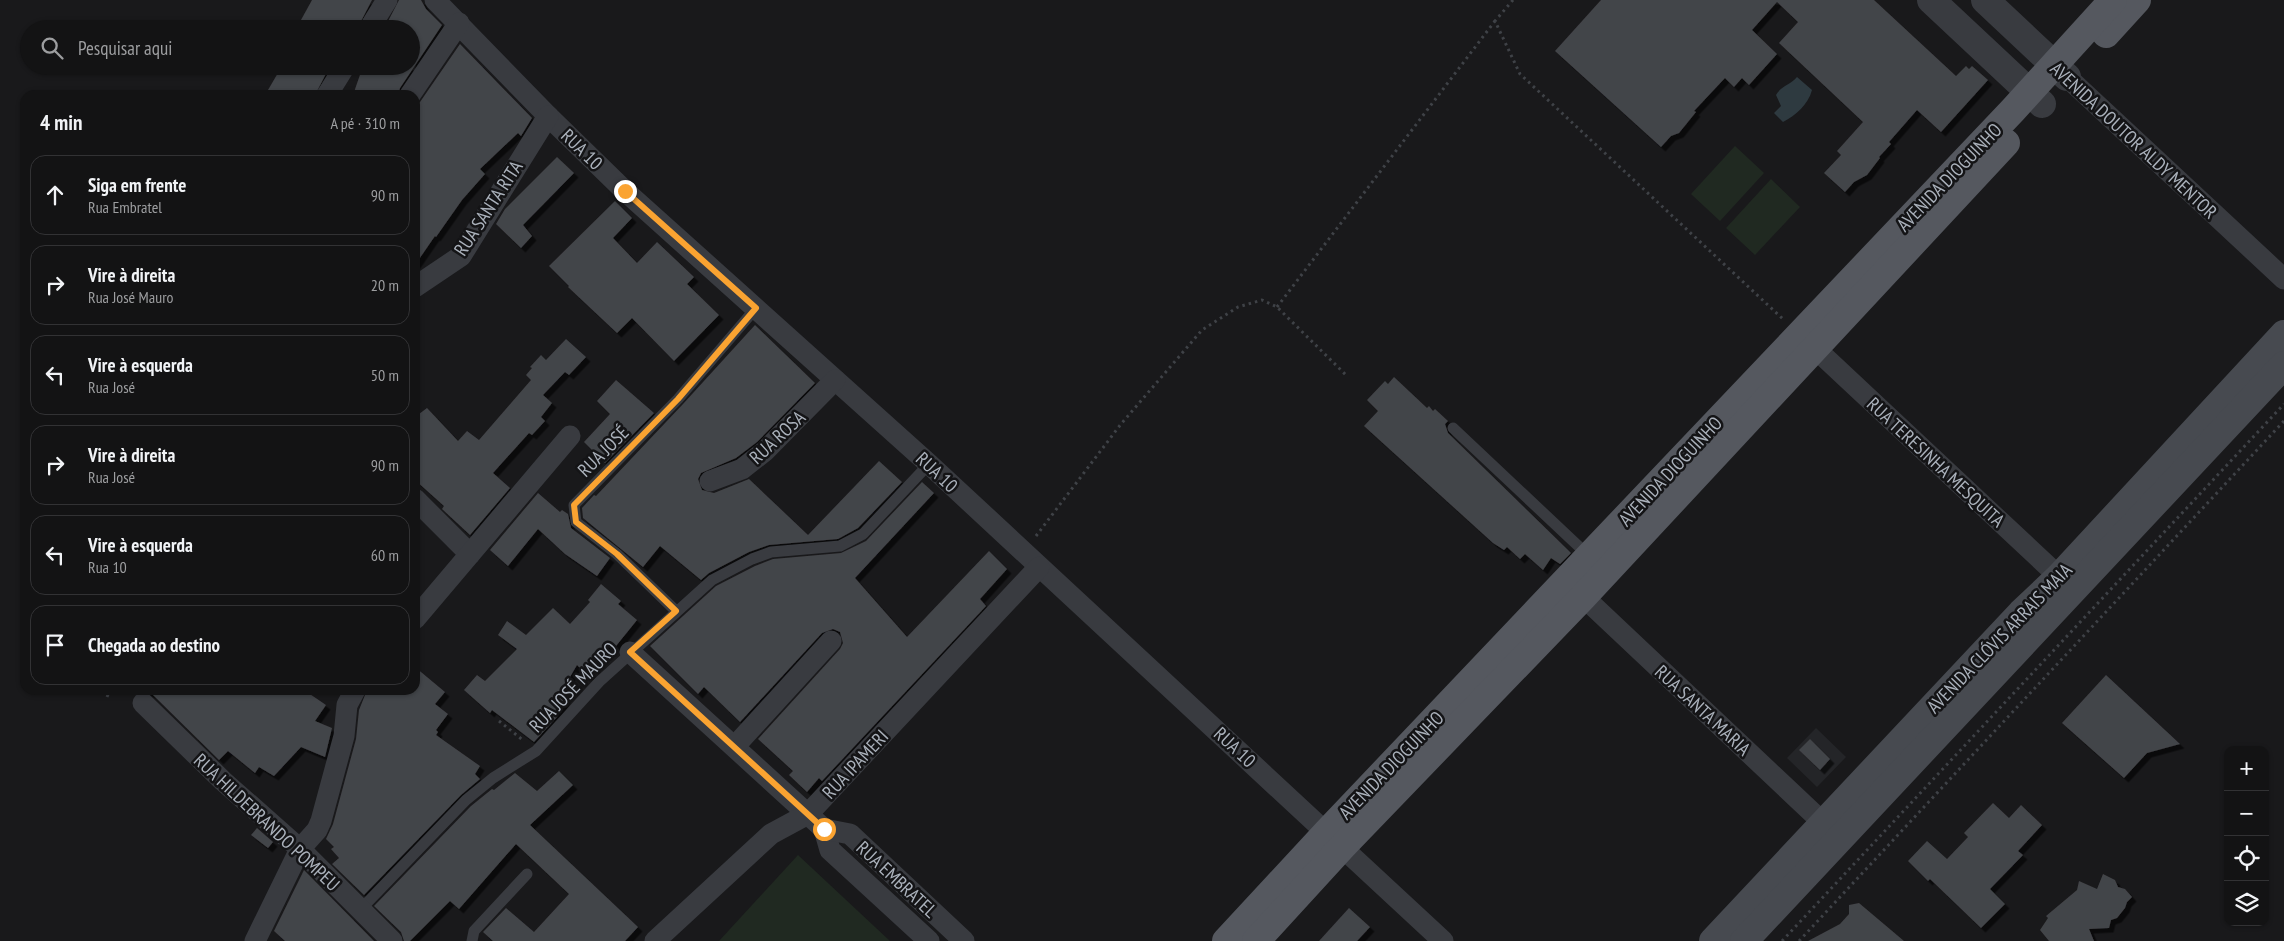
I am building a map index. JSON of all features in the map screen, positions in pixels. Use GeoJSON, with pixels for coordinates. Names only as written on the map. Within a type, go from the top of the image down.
{"type":"FeatureCollection","features":[{"type":"Feature","properties":{"kind":"main road","name":"AVENIDA DIOGUINHO"},"geometry":{"type":"LineString","coordinates":[[2060,72],[2114,0]]}},
{"type":"Feature","properties":{"kind":"main road","name":"AVENIDA DIOGUINHO"},"geometry":{"type":"LineString","coordinates":[[1226,941],[1334,839],[1575,589],[2060,72],[2137,0]]}},
{"type":"Feature","properties":{"kind":"main road","name":"AVENIDA CLÓVIS ARRAIS MAIA"},"geometry":{"type":"LineString","coordinates":[[2066,583],[2284,334]]}},
{"type":"Feature","properties":{"kind":"main road","name":"AVENIDA DIOGUINHO"},"geometry":{"type":"LineString","coordinates":[[1575,589],[1590,557],[1807,341]]}},
{"type":"Feature","properties":{"kind":"main road","name":"AVENIDA CLÓVIS ARRAIS MAIA"},"geometry":{"type":"LineString","coordinates":[[1744,941],[1832,831],[2021,613],[2066,583],[2284,366]]}},
{"type":"Feature","properties":{"kind":"main road","name":"AVENIDA CLÓVIS ARRAIS MAIA"},"geometry":{"type":"LineString","coordinates":[[1713,941],[1832,831]]}},
{"type":"Feature","properties":{"kind":"main road","name":"AVENIDA DIOGUINHO"},"geometry":{"type":"LineString","coordinates":[[1256,941],[1334,839]]}},
{"type":"Feature","properties":{"kind":"street"},"geometry":{"type":"LineString","coordinates":[[375,20],[387,0]]}},
{"type":"Feature","properties":{"kind":"street","name":"RUA 10"},"geometry":{"type":"LineString","coordinates":[[435,0],[548,116],[625,191],[929,464],[1443,941]]}},
{"type":"Feature","properties":{"kind":"street","name":"AVENIDA DOUTOR ALDY MENTOR"},"geometry":{"type":"LineString","coordinates":[[1931,0],[2036,98]]}},
{"type":"Feature","properties":{"kind":"street","name":"AVENIDA DOUTOR ALDY MENTOR"},"geometry":{"type":"LineString","coordinates":[[1985,0],[2284,279]]}},
{"type":"Feature","properties":{"kind":"street"},"geometry":{"type":"LineString","coordinates":[[413,90],[459,23]]}},
{"type":"Feature","properties":{"kind":"street"},"geometry":{"type":"LineString","coordinates":[[330,90],[339,75]]}},
{"type":"Feature","properties":{"kind":"street","name":"RUA SANTA RITA"},"geometry":{"type":"LineString","coordinates":[[420,284],[461,256],[548,116]]}},
{"type":"Feature","properties":{"kind":"street","name":"RUA TERESINHA MESQUITA"},"geometry":{"type":"LineString","coordinates":[[1807,341],[2066,583]]}},
{"type":"Feature","properties":{"kind":"street","name":"RUA ROSA"},"geometry":{"type":"LineString","coordinates":[[710,481],[742,469],[765,451],[835,380]]}},
{"type":"Feature","properties":{"kind":"street"},"geometry":{"type":"LineString","coordinates":[[420,613],[570,436]]}},
{"type":"Feature","properties":{"kind":"street"},"geometry":{"type":"LineString","coordinates":[[420,504],[470,554]]}},
{"type":"Feature","properties":{"kind":"street","name":"RUA IPAMERI"},"geometry":{"type":"LineString","coordinates":[[655,941],[771,834],[808,814],[1032,560]]}},
{"type":"Feature","properties":{"kind":"street","name":"RUA SANTA MARIA"},"geometry":{"type":"LineString","coordinates":[[1575,589],[1832,831]]}},
{"type":"Feature","properties":{"kind":"street"},"geometry":{"type":"LineString","coordinates":[[735,746],[831,642]]}},
{"type":"Feature","properties":{"kind":"street","name":"RUA EMBRATEL"},"geometry":{"type":"LineString","coordinates":[[630,652],[824,829],[830,850],[929,941]]}},
{"type":"Feature","properties":{"kind":"street"},"geometry":{"type":"LineString","coordinates":[[255,941],[300,849],[317,830],[328,802],[350,695]]}},
{"type":"Feature","properties":{"kind":"street","name":"RUA HILDEBRANDO POMPEU"},"geometry":{"type":"LineString","coordinates":[[143,703],[216,775],[300,849],[392,941]]}},
{"type":"Feature","properties":{"kind":"street","name":"RUA EMBRATEL"},"geometry":{"type":"LineString","coordinates":[[824,829],[850,834],[964,941]]}},
{"type":"Feature","properties":{"kind":"lane","name":"RUA JOSÉ"},"geometry":{"type":"LineString","coordinates":[[676,611],[631,566],[576,522],[574,505],[678,399],[756,308]]}},
{"type":"Feature","properties":{"kind":"lane"},"geometry":{"type":"LineString","coordinates":[[1453,428],[1590,557]]}},
{"type":"Feature","properties":{"kind":"lane","name":"RUA JOSÉ MAURO"},"geometry":{"type":"LineString","coordinates":[[360,910],[466,800],[493,778],[536,751],[599,682],[712,580],[752,558],[784,549],[840,546],[852,540],[863,534],[929,464]]}},
{"type":"Feature","properties":{"kind":"lane"},"geometry":{"type":"LineString","coordinates":[[472,941],[474,931],[527,874]]}},
{"type":"Feature","properties":{"kind":"path"},"geometry":{"type":"LineString","coordinates":[[1277,308],[1495,21],[1513,0]]}},
{"type":"Feature","properties":{"kind":"path"},"geometry":{"type":"LineString","coordinates":[[1495,21],[1520,74],[1807,341]]}},
{"type":"Feature","properties":{"kind":"path"},"geometry":{"type":"LineString","coordinates":[[1032,560],[1121,424],[1202,330],[1238,307],[1262,300],[1277,308],[1346,375]]}},
{"type":"Feature","properties":{"kind":"path"},"geometry":{"type":"LineString","coordinates":[[1782,941],[2284,404]]}},
{"type":"Feature","properties":{"kind":"path"},"geometry":{"type":"LineString","coordinates":[[1798,941],[2284,421]]}},
{"type":"Feature","properties":{"kind":"path"},"geometry":{"type":"LineString","coordinates":[[499,721],[536,751]]}},
{"type":"Feature","properties":{"kind":"shaded area"},"geometry":{"type":"Polygon","coordinates":[[[1797,77],[1812,90],[1808,100],[1801,109],[1783,122],[1774,113],[1781,106],[1776,95],[1797,77]]]}},
{"type":"Feature","properties":{"kind":"shaded area"},"geometry":{"type":"Polygon","coordinates":[[[1735,146],[1764,173],[1720,221],[1691,194],[1735,146]]]}},
{"type":"Feature","properties":{"kind":"shaded area"},"geometry":{"type":"Polygon","coordinates":[[[1771,179],[1800,207],[1755,255],[1726,228],[1771,179]]]}},
{"type":"Feature","properties":{"kind":"shaded area"},"geometry":{"type":"Polygon","coordinates":[[[1816,728],[1846,757],[1817,787],[1787,758],[1816,728]]]}},
{"type":"Feature","properties":{"kind":"shaded area"},"geometry":{"type":"Polygon","coordinates":[[[798,855],[890,941],[719,941],[798,855]]]}},
{"type":"Feature","properties":{"kind":"building"},"geometry":{"type":"Polygon","coordinates":[[[312,0],[372,0],[362,20],[301,20],[312,0]]]}},
{"type":"Feature","properties":{"kind":"building"},"geometry":{"type":"Polygon","coordinates":[[[399,0],[421,0],[426,9],[442,25],[420,58],[420,20],[389,20],[399,0]]]}},
{"type":"Feature","properties":{"kind":"building"},"geometry":{"type":"Polygon","coordinates":[[[1601,0],[1874,0],[1956,76],[1966,66],[1969,69],[1972,66],[1988,80],[1941,132],[1917,110],[1889,142],[1891,144],[1879,157],[1867,175],[1854,182],[1845,192],[1824,173],[1841,155],[1837,151],[1863,122],[1779,43],[1798,22],[1777,2],[1752,30],[1777,54],[1749,85],[1742,78],[1734,87],[1725,78],[1694,111],[1696,112],[1679,133],[1671,136],[1661,147],[1555,51],[1601,0]]]}},
{"type":"Feature","properties":{"kind":"building"},"geometry":{"type":"Polygon","coordinates":[[[460,44],[532,118],[521,136],[518,133],[480,169],[485,174],[462,200],[420,258],[420,102],[460,44]]]}},
{"type":"Feature","properties":{"kind":"building"},"geometry":{"type":"Polygon","coordinates":[[[277,75],[325,75],[318,90],[268,90],[277,75]]]}},
{"type":"Feature","properties":{"kind":"building"},"geometry":{"type":"Polygon","coordinates":[[[360,75],[409,75],[399,90],[355,90],[360,75]]]}},
{"type":"Feature","properties":{"kind":"building"},"geometry":{"type":"Polygon","coordinates":[[[557,157],[574,173],[523,225],[532,236],[521,248],[496,224],[505,209],[557,157]]]}},
{"type":"Feature","properties":{"kind":"building"},"geometry":{"type":"Polygon","coordinates":[[[615,201],[632,218],[613,238],[637,263],[657,242],[694,277],[687,284],[719,315],[674,361],[632,318],[617,333],[568,287],[549,266],[615,201]]]}},
{"type":"Feature","properties":{"kind":"building"},"geometry":{"type":"Polygon","coordinates":[[[755,325],[815,383],[757,442],[736,458],[701,473],[698,479],[702,490],[714,493],[749,479],[808,535],[879,461],[902,482],[858,528],[838,539],[769,545],[749,552],[709,573],[701,580],[660,546],[643,567],[583,518],[582,508],[594,495],[596,496],[683,404],[755,325]]]}},
{"type":"Feature","properties":{"kind":"building"},"geometry":{"type":"Polygon","coordinates":[[[566,339],[586,357],[569,375],[565,372],[543,395],[552,403],[541,417],[545,421],[532,435],[529,433],[493,473],[510,488],[470,535],[442,509],[444,506],[420,484],[420,413],[427,408],[458,441],[467,431],[479,440],[531,380],[526,375],[532,368],[530,367],[541,355],[546,360],[566,339]]]}},
{"type":"Feature","properties":{"kind":"building"},"geometry":{"type":"Polygon","coordinates":[[[1394,377],[1427,408],[1429,406],[1433,411],[1435,409],[1448,421],[1445,424],[1448,433],[1571,553],[1560,564],[1551,558],[1543,570],[1525,554],[1520,559],[1507,547],[1504,550],[1493,543],[1364,426],[1378,411],[1367,400],[1385,381],[1388,384],[1394,377]]]}},
{"type":"Feature","properties":{"kind":"building"},"geometry":{"type":"Polygon","coordinates":[[[616,380],[654,413],[605,463],[584,442],[610,414],[597,401],[616,380]]]}},
{"type":"Feature","properties":{"kind":"building"},"geometry":{"type":"Polygon","coordinates":[[[922,482],[934,493],[855,578],[907,637],[989,551],[1007,569],[980,599],[986,606],[822,781],[819,778],[807,792],[789,775],[793,771],[758,739],[840,649],[843,643],[840,632],[833,629],[822,633],[740,722],[704,687],[698,694],[650,646],[716,586],[755,566],[773,559],[841,553],[866,541],[922,482]]]}},
{"type":"Feature","properties":{"kind":"building"},"geometry":{"type":"Polygon","coordinates":[[[538,493],[560,512],[562,510],[568,514],[571,528],[610,558],[597,576],[565,554],[538,529],[508,566],[490,550],[538,493]]]}},
{"type":"Feature","properties":{"kind":"building"},"geometry":{"type":"Polygon","coordinates":[[[601,584],[621,601],[618,604],[637,620],[616,646],[610,641],[582,670],[577,665],[560,694],[566,698],[557,717],[534,742],[492,710],[490,713],[464,690],[477,675],[485,681],[517,649],[498,635],[507,621],[526,635],[553,608],[570,624],[590,602],[588,600],[601,584]]]}},
{"type":"Feature","properties":{"kind":"building"},"geometry":{"type":"Polygon","coordinates":[[[420,671],[445,692],[435,704],[448,714],[436,730],[438,732],[436,735],[480,766],[475,774],[480,779],[461,795],[364,895],[332,864],[339,858],[331,849],[334,847],[326,839],[333,824],[356,739],[359,710],[365,695],[420,695],[420,671]]]}},
{"type":"Feature","properties":{"kind":"building"},"geometry":{"type":"Polygon","coordinates":[[[2106,675],[2180,744],[2147,753],[2124,778],[2062,723],[2106,675]]]}},
{"type":"Feature","properties":{"kind":"building"},"geometry":{"type":"Polygon","coordinates":[[[153,695],[311,695],[326,705],[315,721],[332,728],[325,757],[301,747],[274,776],[259,767],[255,773],[228,751],[219,760],[153,695]]]}},
{"type":"Feature","properties":{"kind":"building"},"geometry":{"type":"Polygon","coordinates":[[[1810,739],[1830,759],[1820,770],[1799,750],[1810,739]]]}},
{"type":"Feature","properties":{"kind":"building"},"geometry":{"type":"Polygon","coordinates":[[[559,771],[573,785],[530,825],[638,927],[625,941],[493,941],[483,932],[506,908],[534,932],[569,894],[516,844],[459,909],[450,901],[410,941],[404,941],[401,932],[374,906],[471,806],[492,789],[494,790],[515,773],[537,791],[559,771]]]}},
{"type":"Feature","properties":{"kind":"building"},"geometry":{"type":"Polygon","coordinates":[[[1993,803],[2009,818],[2021,805],[2042,825],[2018,851],[2023,855],[1990,889],[2005,904],[1981,928],[1930,879],[1928,881],[1908,861],[1927,841],[1947,859],[1968,837],[1964,833],[1993,803]]]}},
{"type":"Feature","properties":{"kind":"building"},"geometry":{"type":"Polygon","coordinates":[[[257,828],[273,842],[268,848],[251,835],[257,828]]]}},
{"type":"Feature","properties":{"kind":"building"},"geometry":{"type":"Polygon","coordinates":[[[304,870],[374,941],[285,941],[274,931],[304,870]]]}},
{"type":"Feature","properties":{"kind":"building"},"geometry":{"type":"Polygon","coordinates":[[[2103,874],[2115,880],[2118,887],[2125,889],[2132,897],[2117,918],[2111,920],[2109,928],[2089,929],[2094,941],[2049,941],[2040,930],[2048,918],[2046,916],[2077,890],[2079,881],[2097,889],[2103,874]]]}},
{"type":"Feature","properties":{"kind":"building"},"geometry":{"type":"Polygon","coordinates":[[[1859,903],[1904,941],[1808,941],[1840,924],[1849,914],[1849,905],[1859,903]]]}},
{"type":"Feature","properties":{"kind":"building"},"geometry":{"type":"Polygon","coordinates":[[[1349,908],[1370,927],[1357,941],[1319,941],[1349,908]]]}},
{"type":"Feature","properties":{"kind":"route"},"geometry":{"type":"LineString","coordinates":[[625,191],[756,308],[678,399],[574,505],[576,522],[651,584],[676,611],[630,652],[824,829]]}}]}
